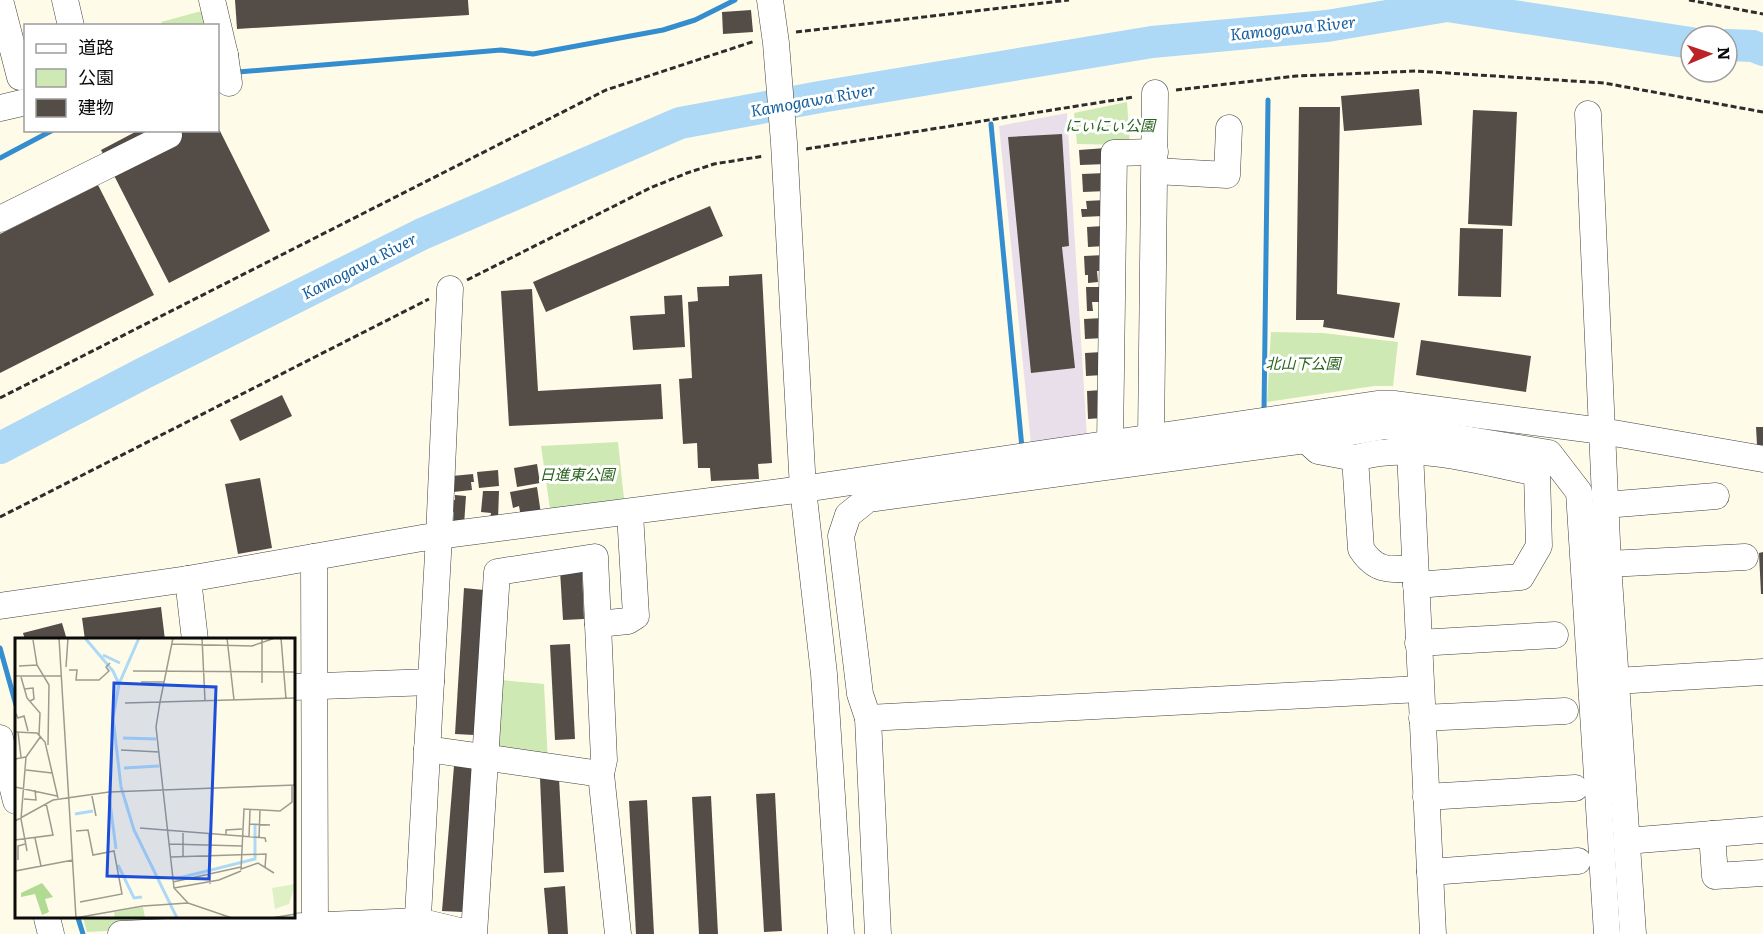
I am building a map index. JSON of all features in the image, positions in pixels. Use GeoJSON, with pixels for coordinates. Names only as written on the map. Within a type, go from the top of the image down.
{"type":"FeatureCollection","features":[{"type":"Feature","properties":{"kind":"street"},"geometry":{"type":"LineString","coordinates":[[0,0],[20,77]]}},
{"type":"Feature","properties":{"kind":"street"},"geometry":{"type":"LineString","coordinates":[[65,0],[71,24]]}},
{"type":"Feature","properties":{"kind":"street"},"geometry":{"type":"LineString","coordinates":[[212,0],[216,24]]}},
{"type":"Feature","properties":{"kind":"street"},"geometry":{"type":"LineString","coordinates":[[770,0],[776,39],[784,148],[803,489],[825,684],[841,934]]}},
{"type":"Feature","properties":{"kind":"street"},"geometry":{"type":"LineString","coordinates":[[221,56],[229,82]]}},
{"type":"Feature","properties":{"kind":"street"},"geometry":{"type":"LineString","coordinates":[[1151,438],[1155,93]]}},
{"type":"Feature","properties":{"kind":"street"},"geometry":{"type":"LineString","coordinates":[[0,108],[24,102]]}},
{"type":"Feature","properties":{"kind":"street"},"geometry":{"type":"LineString","coordinates":[[1588,114],[1608,564],[1633,934]]}},
{"type":"Feature","properties":{"kind":"street"},"geometry":{"type":"LineString","coordinates":[[1110,444],[1114,153],[1227,175],[1229,128]]}},
{"type":"Feature","properties":{"kind":"street"},"geometry":{"type":"LineString","coordinates":[[0,219],[169,135]]}},
{"type":"Feature","properties":{"kind":"street"},"geometry":{"type":"LineString","coordinates":[[418,928],[450,289]]}},
{"type":"Feature","properties":{"kind":"street"},"geometry":{"type":"LineString","coordinates":[[0,606],[188,579],[439,536],[803,489],[1386,404],[1602,431],[1763,459]]}},
{"type":"Feature","properties":{"kind":"street"},"geometry":{"type":"LineString","coordinates":[[878,934],[868,718],[860,694],[841,536],[848,515],[868,499],[1306,440],[1385,426],[1549,453],[1580,492],[1606,934]]}},
{"type":"Feature","properties":{"kind":"street"},"geometry":{"type":"LineString","coordinates":[[1306,440],[1318,451],[1355,458],[1372,453],[1433,452],[1537,473],[1539,546],[1521,577],[1415,576],[1399,569],[1375,566],[1361,549],[1355,458]]}},
{"type":"Feature","properties":{"kind":"street"},"geometry":{"type":"LineString","coordinates":[[1410,452],[1433,934]]}},
{"type":"Feature","properties":{"kind":"street"},"geometry":{"type":"LineString","coordinates":[[1605,505],[1716,496]]}},
{"type":"Feature","properties":{"kind":"street"},"geometry":{"type":"LineString","coordinates":[[598,624],[628,621],[636,616],[630,513]]}},
{"type":"Feature","properties":{"kind":"street"},"geometry":{"type":"LineString","coordinates":[[314,557],[304,687],[315,930]]}},
{"type":"Feature","properties":{"kind":"street"},"geometry":{"type":"LineString","coordinates":[[121,934],[226,927],[315,930],[418,928],[473,934],[497,572],[595,557],[604,759],[601,774],[618,934]]}},
{"type":"Feature","properties":{"kind":"street"},"geometry":{"type":"LineString","coordinates":[[1608,564],[1745,557]]}},
{"type":"Feature","properties":{"kind":"street"},"geometry":{"type":"LineString","coordinates":[[188,579],[195,638]]}},
{"type":"Feature","properties":{"kind":"street"},"geometry":{"type":"LineString","coordinates":[[1418,643],[1555,635]]}},
{"type":"Feature","properties":{"kind":"street"},"geometry":{"type":"LineString","coordinates":[[1616,681],[1763,672]]}},
{"type":"Feature","properties":{"kind":"street"},"geometry":{"type":"LineString","coordinates":[[304,687],[431,682]]}},
{"type":"Feature","properties":{"kind":"street"},"geometry":{"type":"LineString","coordinates":[[868,718],[1420,689]]}},
{"type":"Feature","properties":{"kind":"street"},"geometry":{"type":"LineString","coordinates":[[1422,718],[1565,711]]}},
{"type":"Feature","properties":{"kind":"street"},"geometry":{"type":"LineString","coordinates":[[0,738],[15,797]]}},
{"type":"Feature","properties":{"kind":"street"},"geometry":{"type":"LineString","coordinates":[[427,750],[601,774]]}},
{"type":"Feature","properties":{"kind":"street"},"geometry":{"type":"LineString","coordinates":[[1426,798],[1575,788]]}},
{"type":"Feature","properties":{"kind":"street"},"geometry":{"type":"LineString","coordinates":[[1626,841],[1763,830]]}},
{"type":"Feature","properties":{"kind":"street"},"geometry":{"type":"LineString","coordinates":[[1712,834],[1715,876],[1763,873]]}},
{"type":"Feature","properties":{"kind":"street"},"geometry":{"type":"LineString","coordinates":[[1430,872],[1578,861]]}},
{"type":"Feature","properties":{"kind":"street"},"geometry":{"type":"LineString","coordinates":[[47,919],[51,934]]}},
{"type":"Feature","properties":{"kind":"path"},"geometry":{"type":"LineString","coordinates":[[0,398],[606,90],[776,39],[1069,0]]}},
{"type":"Feature","properties":{"kind":"path"},"geometry":{"type":"LineString","coordinates":[[1689,0],[1763,14]]}},
{"type":"Feature","properties":{"kind":"path"},"geometry":{"type":"LineString","coordinates":[[0,517],[650,188],[714,164],[784,148],[1155,93],[1296,76],[1416,71],[1604,83],[1763,112]]}},
{"type":"Feature","properties":{"kind":"shaded area"},"geometry":{"type":"Polygon","coordinates":[[[1067,113],[1087,437],[1031,444],[999,126],[1067,113]]]}},
{"type":"Feature","properties":{"kind":"green space"},"geometry":{"type":"Polygon","coordinates":[[[209,9],[213,24],[162,24],[161,22],[209,9]]]}},
{"type":"Feature","properties":{"kind":"green space","name":"にぃにぃ公園"},"geometry":{"type":"Polygon","coordinates":[[[1127,102],[1130,145],[1077,144],[1074,113],[1127,102]]]}},
{"type":"Feature","properties":{"kind":"green space","name":"北山下公園"},"geometry":{"type":"Polygon","coordinates":[[[1271,332],[1323,333],[1398,342],[1393,386],[1374,386],[1267,402],[1271,332]]]}},
{"type":"Feature","properties":{"kind":"green space","name":"日進東公園"},"geometry":{"type":"Polygon","coordinates":[[[618,442],[624,499],[550,509],[541,446],[618,442]]]}},
{"type":"Feature","properties":{"kind":"green space"},"geometry":{"type":"Polygon","coordinates":[[[501,680],[544,684],[548,763],[495,755],[501,680]]]}},
{"type":"Feature","properties":{"kind":"green space"},"geometry":{"type":"Polygon","coordinates":[[[83,919],[160,919],[161,928],[87,932],[83,919]]]}},
{"type":"Feature","properties":{"kind":"building"},"geometry":{"type":"Polygon","coordinates":[[[235,0],[468,0],[469,15],[237,29],[235,0]]]}},
{"type":"Feature","properties":{"kind":"building"},"geometry":{"type":"Polygon","coordinates":[[[751,10],[753,32],[723,34],[722,12],[751,10]]]}},
{"type":"Feature","properties":{"kind":"building"},"geometry":{"type":"Polygon","coordinates":[[[1419,89],[1422,125],[1344,131],[1341,96],[1419,89]]]}},
{"type":"Feature","properties":{"kind":"building"},"geometry":{"type":"Polygon","coordinates":[[[1299,107],[1340,107],[1337,294],[1400,303],[1394,338],[1323,327],[1324,320],[1296,320],[1299,107]]]}},
{"type":"Feature","properties":{"kind":"building"},"geometry":{"type":"Polygon","coordinates":[[[1473,110],[1517,112],[1512,226],[1468,224],[1473,110]]]}},
{"type":"Feature","properties":{"kind":"building"},"geometry":{"type":"Polygon","coordinates":[[[219,129],[270,231],[169,283],[101,150],[135,132],[219,132],[219,129]]]}},
{"type":"Feature","properties":{"kind":"building"},"geometry":{"type":"Polygon","coordinates":[[[1062,134],[1069,246],[1062,247],[1075,368],[1031,373],[1008,137],[1062,134]]]}},
{"type":"Feature","properties":{"kind":"building"},"geometry":{"type":"Polygon","coordinates":[[[1106,148],[1107,164],[1080,165],[1079,150],[1106,148]]]}},
{"type":"Feature","properties":{"kind":"building"},"geometry":{"type":"Polygon","coordinates":[[[1106,173],[1107,191],[1083,192],[1082,174],[1106,173]]]}},
{"type":"Feature","properties":{"kind":"building"},"geometry":{"type":"Polygon","coordinates":[[[98,185],[154,295],[0,373],[0,234],[98,185]]]}},
{"type":"Feature","properties":{"kind":"building"},"geometry":{"type":"Polygon","coordinates":[[[1106,200],[1103,216],[1082,217],[1081,209],[1087,209],[1086,201],[1106,200]]]}},
{"type":"Feature","properties":{"kind":"building"},"geometry":{"type":"Polygon","coordinates":[[[710,206],[723,236],[546,312],[533,282],[710,206]]]}},
{"type":"Feature","properties":{"kind":"building"},"geometry":{"type":"Polygon","coordinates":[[[1104,226],[1105,246],[1088,247],[1087,227],[1104,226]]]}},
{"type":"Feature","properties":{"kind":"building"},"geometry":{"type":"Polygon","coordinates":[[[1460,228],[1503,229],[1501,297],[1458,296],[1460,228]]]}},
{"type":"Feature","properties":{"kind":"building"},"geometry":{"type":"Polygon","coordinates":[[[1104,255],[1104,271],[1097,271],[1098,282],[1088,283],[1084,256],[1104,255]]]}},
{"type":"Feature","properties":{"kind":"building"},"geometry":{"type":"Polygon","coordinates":[[[762,274],[772,463],[758,464],[759,479],[711,481],[710,468],[698,468],[697,443],[683,444],[679,379],[692,378],[688,302],[698,301],[697,287],[729,286],[729,276],[762,274]]]}},
{"type":"Feature","properties":{"kind":"building"},"geometry":{"type":"Polygon","coordinates":[[[1086,287],[1102,287],[1103,302],[1092,302],[1093,311],[1087,311],[1086,287]]]}},
{"type":"Feature","properties":{"kind":"building"},"geometry":{"type":"Polygon","coordinates":[[[532,289],[538,391],[661,384],[663,419],[509,426],[501,291],[532,289]]]}},
{"type":"Feature","properties":{"kind":"building"},"geometry":{"type":"Polygon","coordinates":[[[682,295],[685,347],[633,350],[630,316],[665,314],[664,296],[682,295]]]}},
{"type":"Feature","properties":{"kind":"building"},"geometry":{"type":"Polygon","coordinates":[[[1103,318],[1104,338],[1085,339],[1084,319],[1103,318]]]}},
{"type":"Feature","properties":{"kind":"building"},"geometry":{"type":"Polygon","coordinates":[[[1421,340],[1531,356],[1526,392],[1416,375],[1421,340]]]}},
{"type":"Feature","properties":{"kind":"building"},"geometry":{"type":"Polygon","coordinates":[[[1102,352],[1103,375],[1086,376],[1085,353],[1102,352]]]}},
{"type":"Feature","properties":{"kind":"building"},"geometry":{"type":"Polygon","coordinates":[[[1102,390],[1102,418],[1088,419],[1087,391],[1102,390]]]}},
{"type":"Feature","properties":{"kind":"building"},"geometry":{"type":"Polygon","coordinates":[[[282,395],[292,416],[240,441],[230,420],[282,395]]]}},
{"type":"Feature","properties":{"kind":"building"},"geometry":{"type":"Polygon","coordinates":[[[1756,427],[1763,427],[1763,445],[1757,445],[1756,427]]]}},
{"type":"Feature","properties":{"kind":"building"},"geometry":{"type":"Polygon","coordinates":[[[537,464],[540,483],[517,487],[514,468],[537,464]]]}},
{"type":"Feature","properties":{"kind":"building"},"geometry":{"type":"Polygon","coordinates":[[[498,470],[499,486],[479,488],[477,472],[498,470]]]}},
{"type":"Feature","properties":{"kind":"building"},"geometry":{"type":"Polygon","coordinates":[[[473,474],[472,490],[453,492],[452,476],[473,474]]]}},
{"type":"Feature","properties":{"kind":"building"},"geometry":{"type":"Polygon","coordinates":[[[260,478],[272,548],[238,554],[225,484],[260,478]]]}},
{"type":"Feature","properties":{"kind":"building"},"geometry":{"type":"Polygon","coordinates":[[[537,487],[541,514],[521,517],[519,506],[513,508],[510,492],[537,487]]]}},
{"type":"Feature","properties":{"kind":"building"},"geometry":{"type":"Polygon","coordinates":[[[483,491],[499,491],[498,519],[490,519],[491,513],[481,512],[483,491]]]}},
{"type":"Feature","properties":{"kind":"building"},"geometry":{"type":"Polygon","coordinates":[[[455,495],[466,496],[464,525],[453,524],[454,512],[451,511],[455,495]]]}},
{"type":"Feature","properties":{"kind":"building"},"geometry":{"type":"Polygon","coordinates":[[[1763,552],[1763,594],[1761,594],[1759,553],[1763,552]]]}},
{"type":"Feature","properties":{"kind":"building"},"geometry":{"type":"Polygon","coordinates":[[[582,570],[584,619],[563,620],[560,571],[582,570]]]}},
{"type":"Feature","properties":{"kind":"building"},"geometry":{"type":"Polygon","coordinates":[[[464,588],[484,590],[474,735],[455,734],[464,588]]]}},
{"type":"Feature","properties":{"kind":"building"},"geometry":{"type":"Polygon","coordinates":[[[161,607],[165,638],[85,638],[82,618],[161,607]]]}},
{"type":"Feature","properties":{"kind":"building"},"geometry":{"type":"Polygon","coordinates":[[[62,623],[66,638],[24,638],[23,633],[62,623]]]}},
{"type":"Feature","properties":{"kind":"building"},"geometry":{"type":"Polygon","coordinates":[[[570,644],[575,739],[555,740],[550,645],[570,644]]]}},
{"type":"Feature","properties":{"kind":"building"},"geometry":{"type":"Polygon","coordinates":[[[454,766],[474,768],[463,912],[442,911],[454,766]]]}},
{"type":"Feature","properties":{"kind":"building"},"geometry":{"type":"Polygon","coordinates":[[[540,778],[559,778],[564,872],[544,873],[540,778]]]}},
{"type":"Feature","properties":{"kind":"building"},"geometry":{"type":"Polygon","coordinates":[[[775,793],[782,931],[764,932],[756,794],[775,793]]]}},
{"type":"Feature","properties":{"kind":"building"},"geometry":{"type":"Polygon","coordinates":[[[711,796],[718,934],[699,934],[692,797],[711,796]]]}},
{"type":"Feature","properties":{"kind":"building"},"geometry":{"type":"Polygon","coordinates":[[[647,800],[654,934],[636,934],[629,801],[647,800]]]}},
{"type":"Feature","properties":{"kind":"building"},"geometry":{"type":"Polygon","coordinates":[[[565,886],[568,934],[548,934],[544,888],[565,886]]]}},
{"type":"Feature","properties":{"kind":"waterway"},"geometry":{"type":"LineString","coordinates":[[238,72],[501,50],[533,54],[663,30],[695,20],[735,0]]}},
{"type":"Feature","properties":{"kind":"waterway","name":"Kamogawa River"},"geometry":{"type":"LineString","coordinates":[[0,448],[422,234],[680,123],[820,97],[1152,42],[1327,26],[1447,6],[1679,41]]}},
{"type":"Feature","properties":{"kind":"waterway","name":"Kamogawa River"},"geometry":{"type":"LineString","coordinates":[[1753,46],[1763,44]]}},
{"type":"Feature","properties":{"kind":"waterway","name":"Kamogawa River"},"geometry":{"type":"LineString","coordinates":[[1739,45],[1753,46],[1763,50]]}},
{"type":"Feature","properties":{"kind":"waterway"},"geometry":{"type":"LineString","coordinates":[[1264,411],[1268,100]]}},
{"type":"Feature","properties":{"kind":"waterway"},"geometry":{"type":"LineString","coordinates":[[991,124],[1022,448]]}},
{"type":"Feature","properties":{"kind":"waterway"},"geometry":{"type":"LineString","coordinates":[[0,158],[49,132]]}},
{"type":"Feature","properties":{"kind":"waterway"},"geometry":{"type":"LineString","coordinates":[[0,648],[15,701]]}},
{"type":"Feature","properties":{"kind":"waterway"},"geometry":{"type":"LineString","coordinates":[[78,919],[83,934]]}}]}
